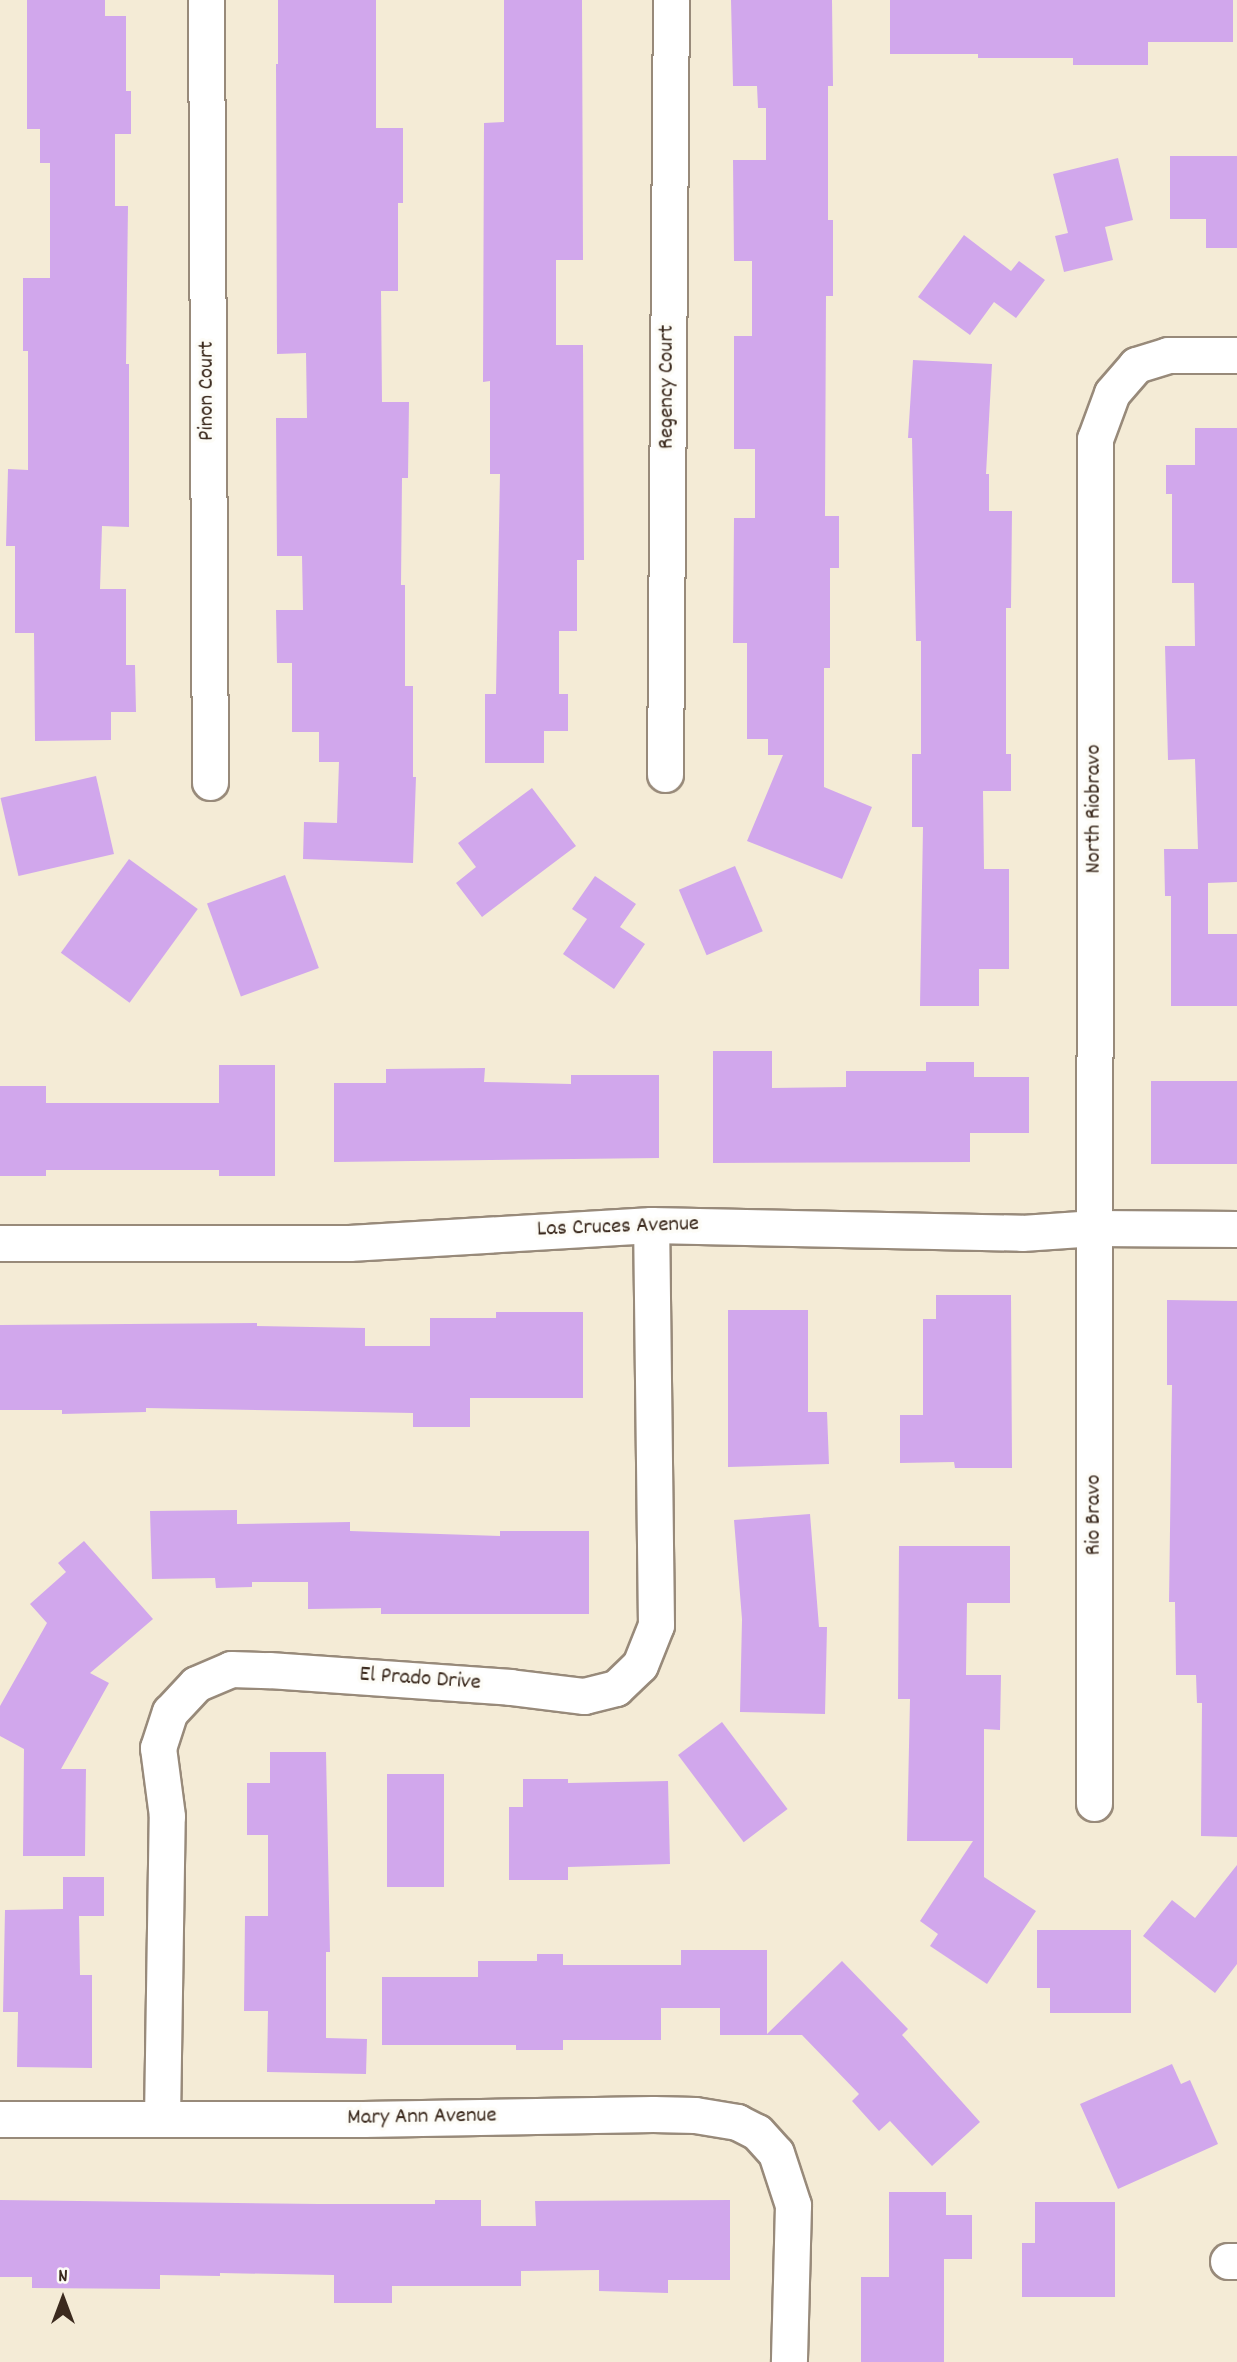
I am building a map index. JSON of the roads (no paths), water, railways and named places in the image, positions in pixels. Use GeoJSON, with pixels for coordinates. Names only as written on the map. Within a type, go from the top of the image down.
{"type":"FeatureCollection","features":[{"type":"Feature","properties":{"kind":"street","name":"Pinon Court"},"geometry":{"type":"LineString","coordinates":[[206,0],[209,782]]}},
{"type":"Feature","properties":{"kind":"street","name":"Regency Court"},"geometry":{"type":"LineString","coordinates":[[665,774],[671,0]]}},
{"type":"Feature","properties":{"kind":"street","name":"North Riobravo"},"geometry":{"type":"LineString","coordinates":[[1095,1228],[1096,439],[1112,393],[1136,365],[1168,355],[1237,355]]}},
{"type":"Feature","properties":{"kind":"street","name":"Las Cruces Avenue"},"geometry":{"type":"LineString","coordinates":[[0,1243],[349,1243],[651,1225],[1022,1233],[1095,1228],[1237,1228]]}},
{"type":"Feature","properties":{"kind":"street","name":"El Prado Drive"},"geometry":{"type":"LineString","coordinates":[[162,2119],[167,1816],[158,1748],[170,1712],[196,1684],[231,1669],[269,1670],[510,1687],[584,1696],[616,1688],[640,1665],[656,1625],[651,1225]]}},
{"type":"Feature","properties":{"kind":"street","name":"Rio Bravo"},"geometry":{"type":"LineString","coordinates":[[1094,1803],[1095,1228]]}},
{"type":"Feature","properties":{"kind":"street","name":"Mary Ann Avenue"},"geometry":{"type":"LineString","coordinates":[[0,2119],[695,2115],[737,2122],[757,2132],[776,2153],[793,2205],[789,2362]]}}]}
